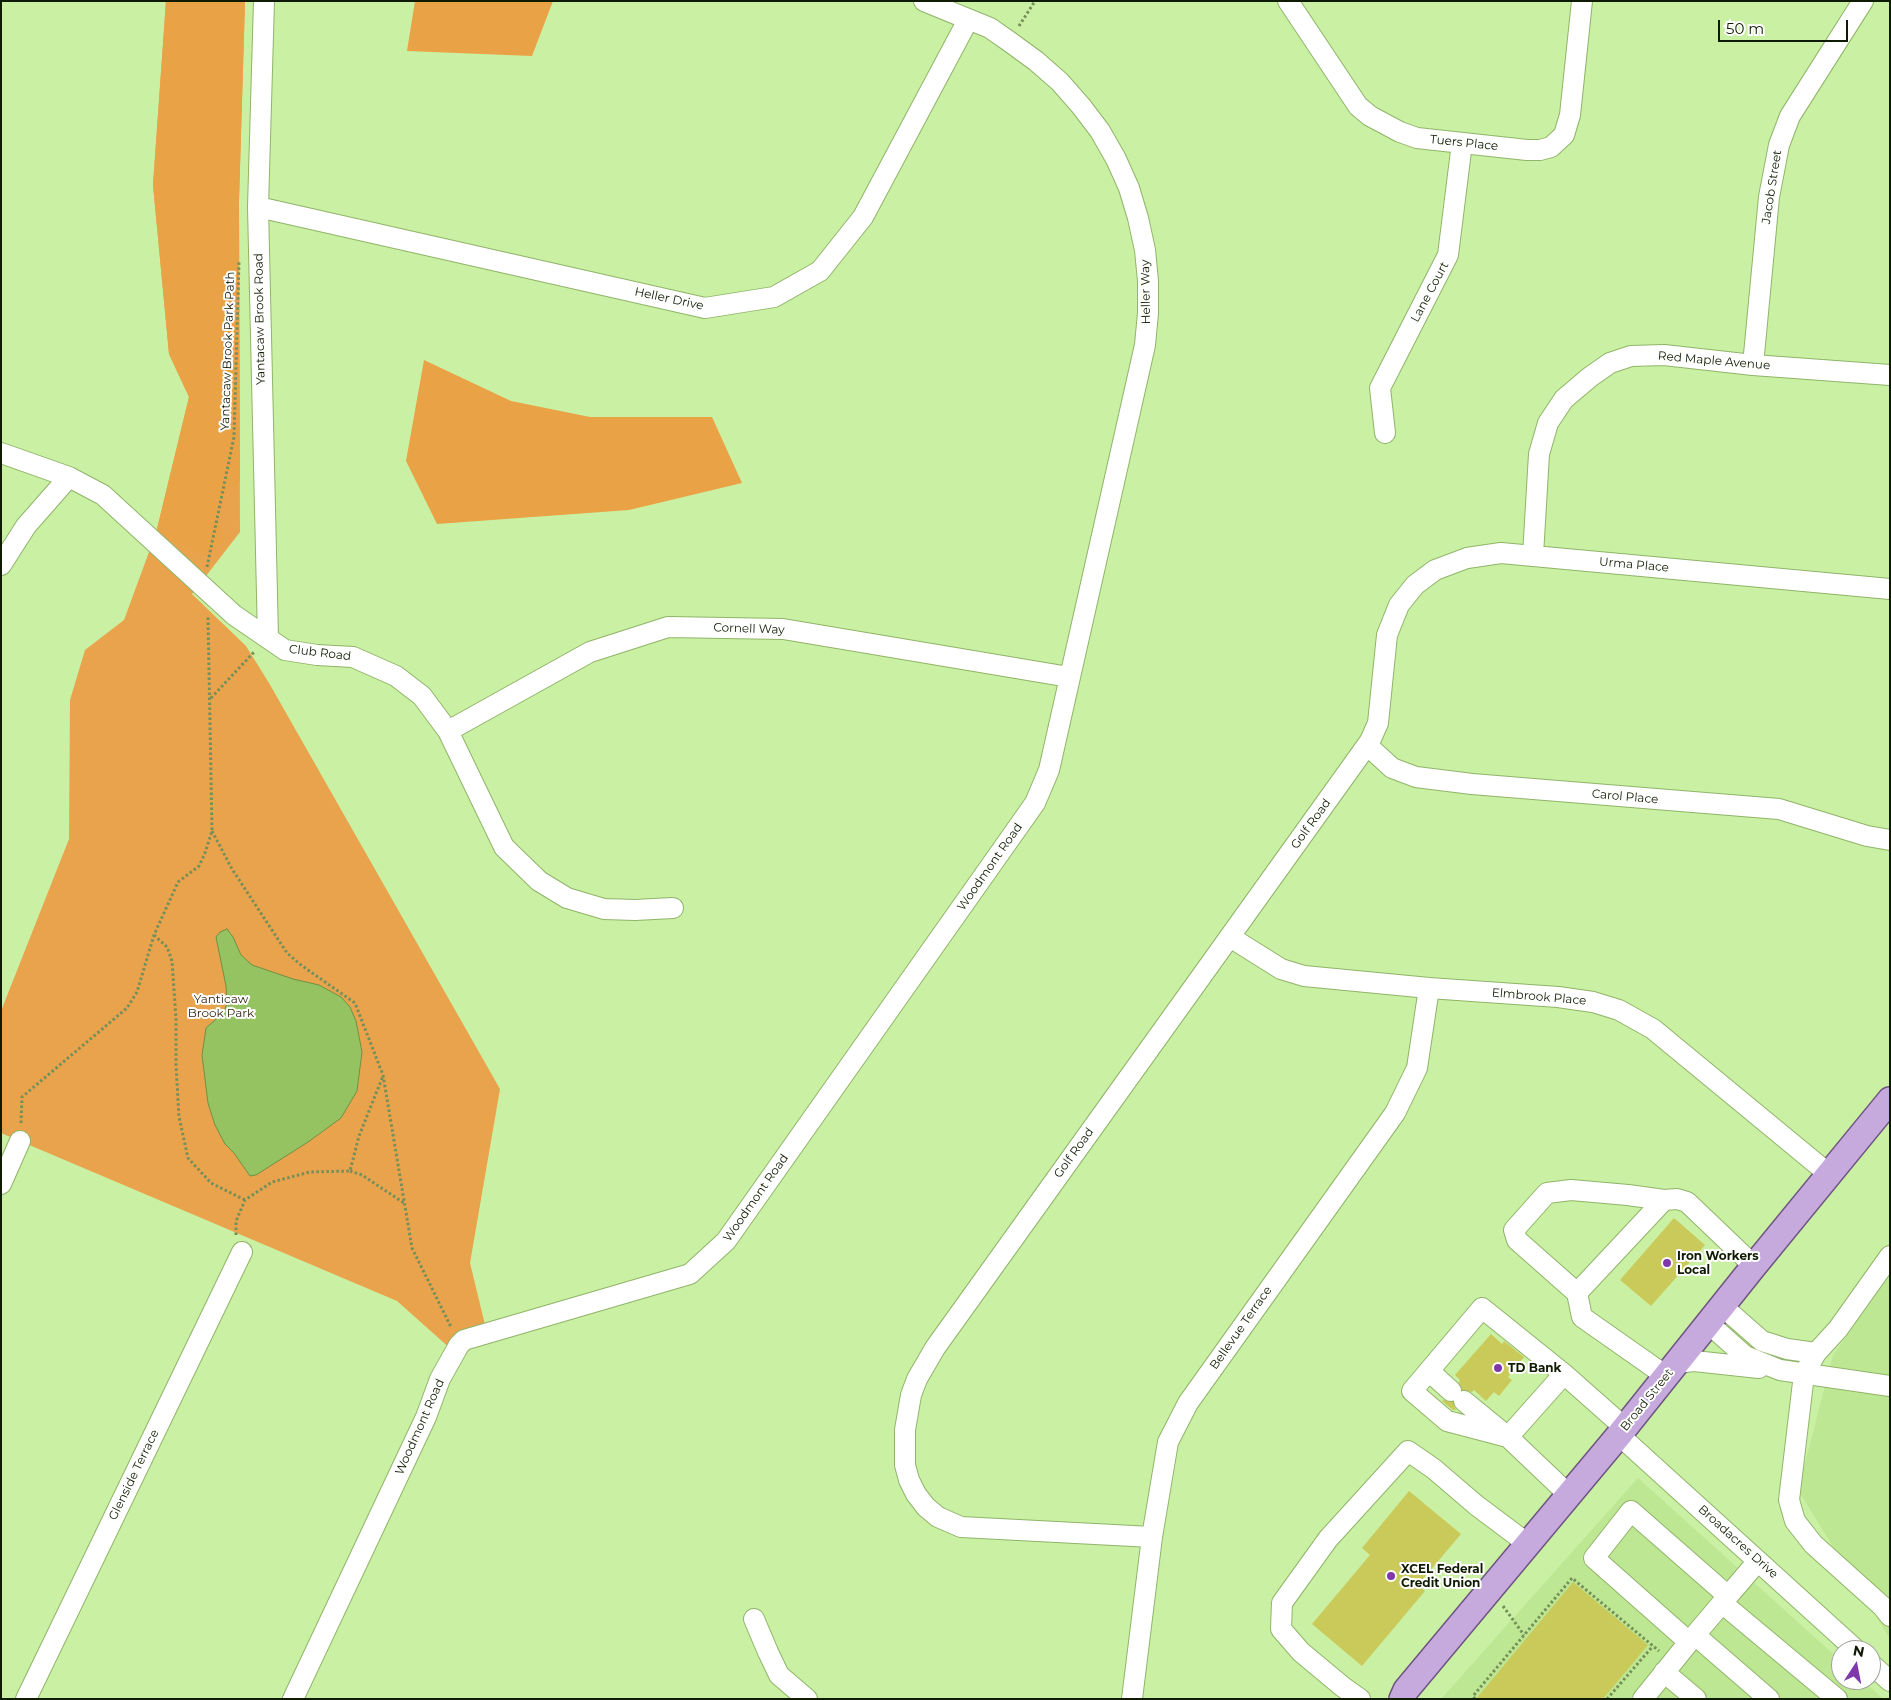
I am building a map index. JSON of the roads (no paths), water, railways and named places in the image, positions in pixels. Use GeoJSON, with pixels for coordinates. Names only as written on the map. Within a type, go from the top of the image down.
{"type":"FeatureCollection","features":[{"type":"Feature","properties":{"kind":"main road","name":"Broad Street"},"geometry":{"type":"LineString","coordinates":[[1402,1699],[1406,1690],[1622,1431],[1890,1100]]}},
{"type":"Feature","properties":{"kind":"street","name":"Yantacaw Brook Road"},"geometry":{"type":"LineString","coordinates":[[264,1],[258,207],[268,638]]}},
{"type":"Feature","properties":{"kind":"street","name":"Heller Way"},"geometry":{"type":"LineString","coordinates":[[924,1],[990,28],[1036,60],[1060,82],[1081,106],[1104,138],[1116,159],[1129,188],[1145,250],[1148,281],[1145,345],[1070,677]]}},
{"type":"Feature","properties":{"kind":"street","name":"Tuers Place"},"geometry":{"type":"LineString","coordinates":[[1288,1],[1358,106],[1370,116],[1400,132],[1417,138],[1526,150],[1540,150],[1551,146],[1564,135],[1570,114],[1582,1]]}},
{"type":"Feature","properties":{"kind":"street","name":"Jacob Street"},"geometry":{"type":"LineString","coordinates":[[1753,364],[1769,197],[1779,145],[1790,116],[1862,1]]}},
{"type":"Feature","properties":{"kind":"street","name":"Heller Drive"},"geometry":{"type":"LineString","coordinates":[[258,207],[705,308],[774,297],[820,271],[863,217],[968,20]]}},
{"type":"Feature","properties":{"kind":"street","name":"Lane Court"},"geometry":{"type":"LineString","coordinates":[[1386,433],[1380,388],[1448,256],[1462,143]]}},
{"type":"Feature","properties":{"kind":"street","name":"Red Maple Avenue"},"geometry":{"type":"LineString","coordinates":[[1533,556],[1539,454],[1548,423],[1564,399],[1610,363],[1630,356],[1664,355],[1890,375]]}},
{"type":"Feature","properties":{"kind":"street","name":"Club Road"},"geometry":{"type":"LineString","coordinates":[[1,453],[69,477],[103,495],[234,615],[285,650],[317,655],[353,657],[396,676],[422,696],[448,731],[504,847],[539,881],[567,898],[604,909],[673,908]]}},
{"type":"Feature","properties":{"kind":"street"},"geometry":{"type":"LineString","coordinates":[[1,565],[26,526],[69,477]]}},
{"type":"Feature","properties":{"kind":"street","name":"Urma Place"},"geometry":{"type":"LineString","coordinates":[[1398,609],[1415,585],[1435,570],[1466,558],[1500,553],[1890,589]]}},
{"type":"Feature","properties":{"kind":"street","name":"Golf Road"},"geometry":{"type":"LineString","coordinates":[[1152,1537],[961,1527],[951,1524],[938,1517],[926,1507],[913,1487],[905,1465],[904,1430],[907,1412],[917,1379],[934,1348],[1367,745],[1378,723],[1387,636],[1398,609]]}},
{"type":"Feature","properties":{"kind":"street","name":"Cornell Way"},"geometry":{"type":"LineString","coordinates":[[448,731],[590,652],[668,627],[783,630],[1070,677]]}},
{"type":"Feature","properties":{"kind":"street","name":"Woodmont Road"},"geometry":{"type":"LineString","coordinates":[[293,1699],[426,1417],[440,1379],[460,1344],[464,1340],[690,1274],[726,1241],[1035,803],[1049,770],[1070,677]]}},
{"type":"Feature","properties":{"kind":"street","name":"Carol Place"},"geometry":{"type":"LineString","coordinates":[[1367,745],[1392,768],[1416,777],[1472,784],[1779,809],[1867,836],[1890,840]]}},
{"type":"Feature","properties":{"kind":"street","name":"Elmbrook Place"},"geometry":{"type":"LineString","coordinates":[[1230,936],[1281,969],[1304,976],[1430,988],[1558,997],[1593,1002],[1619,1010],[1654,1029],[1830,1175]]}},
{"type":"Feature","properties":{"kind":"street","name":"Bellevue Terrace"},"geometry":{"type":"LineString","coordinates":[[1132,1699],[1152,1537],[1168,1442],[1188,1403],[1395,1113],[1417,1068],[1430,988]]}},
{"type":"Feature","properties":{"kind":"street"},"geometry":{"type":"LineString","coordinates":[[1,1184],[20,1141]]}},
{"type":"Feature","properties":{"kind":"street"},"geometry":{"type":"LineString","coordinates":[[1754,1266],[1687,1202],[1677,1199],[1664,1200],[1628,1194],[1571,1190],[1547,1193],[1514,1230],[1518,1240],[1577,1293],[1582,1316],[1671,1370],[1694,1361],[1716,1362],[1890,1386]]}},
{"type":"Feature","properties":{"kind":"street"},"geometry":{"type":"LineString","coordinates":[[1577,1293],[1664,1200]]}},
{"type":"Feature","properties":{"kind":"street","name":"Glenside Terrace"},"geometry":{"type":"LineString","coordinates":[[26,1699],[242,1252]]}},
{"type":"Feature","properties":{"kind":"street"},"geometry":{"type":"LineString","coordinates":[[1890,1256],[1838,1328],[1816,1353],[1804,1374],[1789,1500],[1795,1521],[1812,1544],[1882,1606],[1890,1616]]}},
{"type":"Feature","properties":{"kind":"street","name":"Broadacres Drive"},"geometry":{"type":"LineString","coordinates":[[1429,1372],[1482,1308],[1564,1374],[1758,1561],[1845,1640]]}},
{"type":"Feature","properties":{"kind":"street"},"geometry":{"type":"LineString","coordinates":[[1715,1315],[1762,1341],[1787,1349],[1816,1353]]}},
{"type":"Feature","properties":{"kind":"street"},"geometry":{"type":"LineString","coordinates":[[1715,1315],[1745,1356],[1780,1370]]}},
{"type":"Feature","properties":{"kind":"street"},"geometry":{"type":"LineString","coordinates":[[1508,1438],[1447,1421],[1412,1391],[1429,1372],[1508,1438],[1570,1494]]}},
{"type":"Feature","properties":{"kind":"street"},"geometry":{"type":"LineString","coordinates":[[1508,1438],[1564,1374]]}},
{"type":"Feature","properties":{"kind":"street"},"geometry":{"type":"LineString","coordinates":[[1360,1699],[1301,1652],[1281,1629],[1282,1603],[1328,1539],[1408,1451],[1434,1468],[1476,1505],[1528,1544]]}},
{"type":"Feature","properties":{"kind":"street"},"geometry":{"type":"LineString","coordinates":[[1769,1699],[1692,1639],[1594,1558],[1631,1511],[1725,1599],[1837,1699]]}},
{"type":"Feature","properties":{"kind":"street"},"geometry":{"type":"LineString","coordinates":[[1643,1699],[1758,1561]]}},
{"type":"Feature","properties":{"kind":"street"},"geometry":{"type":"LineString","coordinates":[[754,1619],[780,1675],[807,1699]]}},
{"type":"Feature","properties":{"kind":"street"},"geometry":{"type":"LineString","coordinates":[[1664,1672],[1696,1699]]}},
{"type":"Feature","properties":{"kind":"place","name":"Iron Workers Local"},"geometry":{"type":"Point","coordinates":[1667,1263]}},
{"type":"Feature","properties":{"kind":"place","name":"TD Bank"},"geometry":{"type":"Point","coordinates":[1498,1368]}},
{"type":"Feature","properties":{"kind":"place","name":"XCEL Federal Credit Union"},"geometry":{"type":"Point","coordinates":[1391,1576]}},
{"type":"Feature","properties":{"kind":"park label","name":"Yanticaw Brook Park"},"geometry":{"type":"Point","coordinates":[221,1006]}}]}
